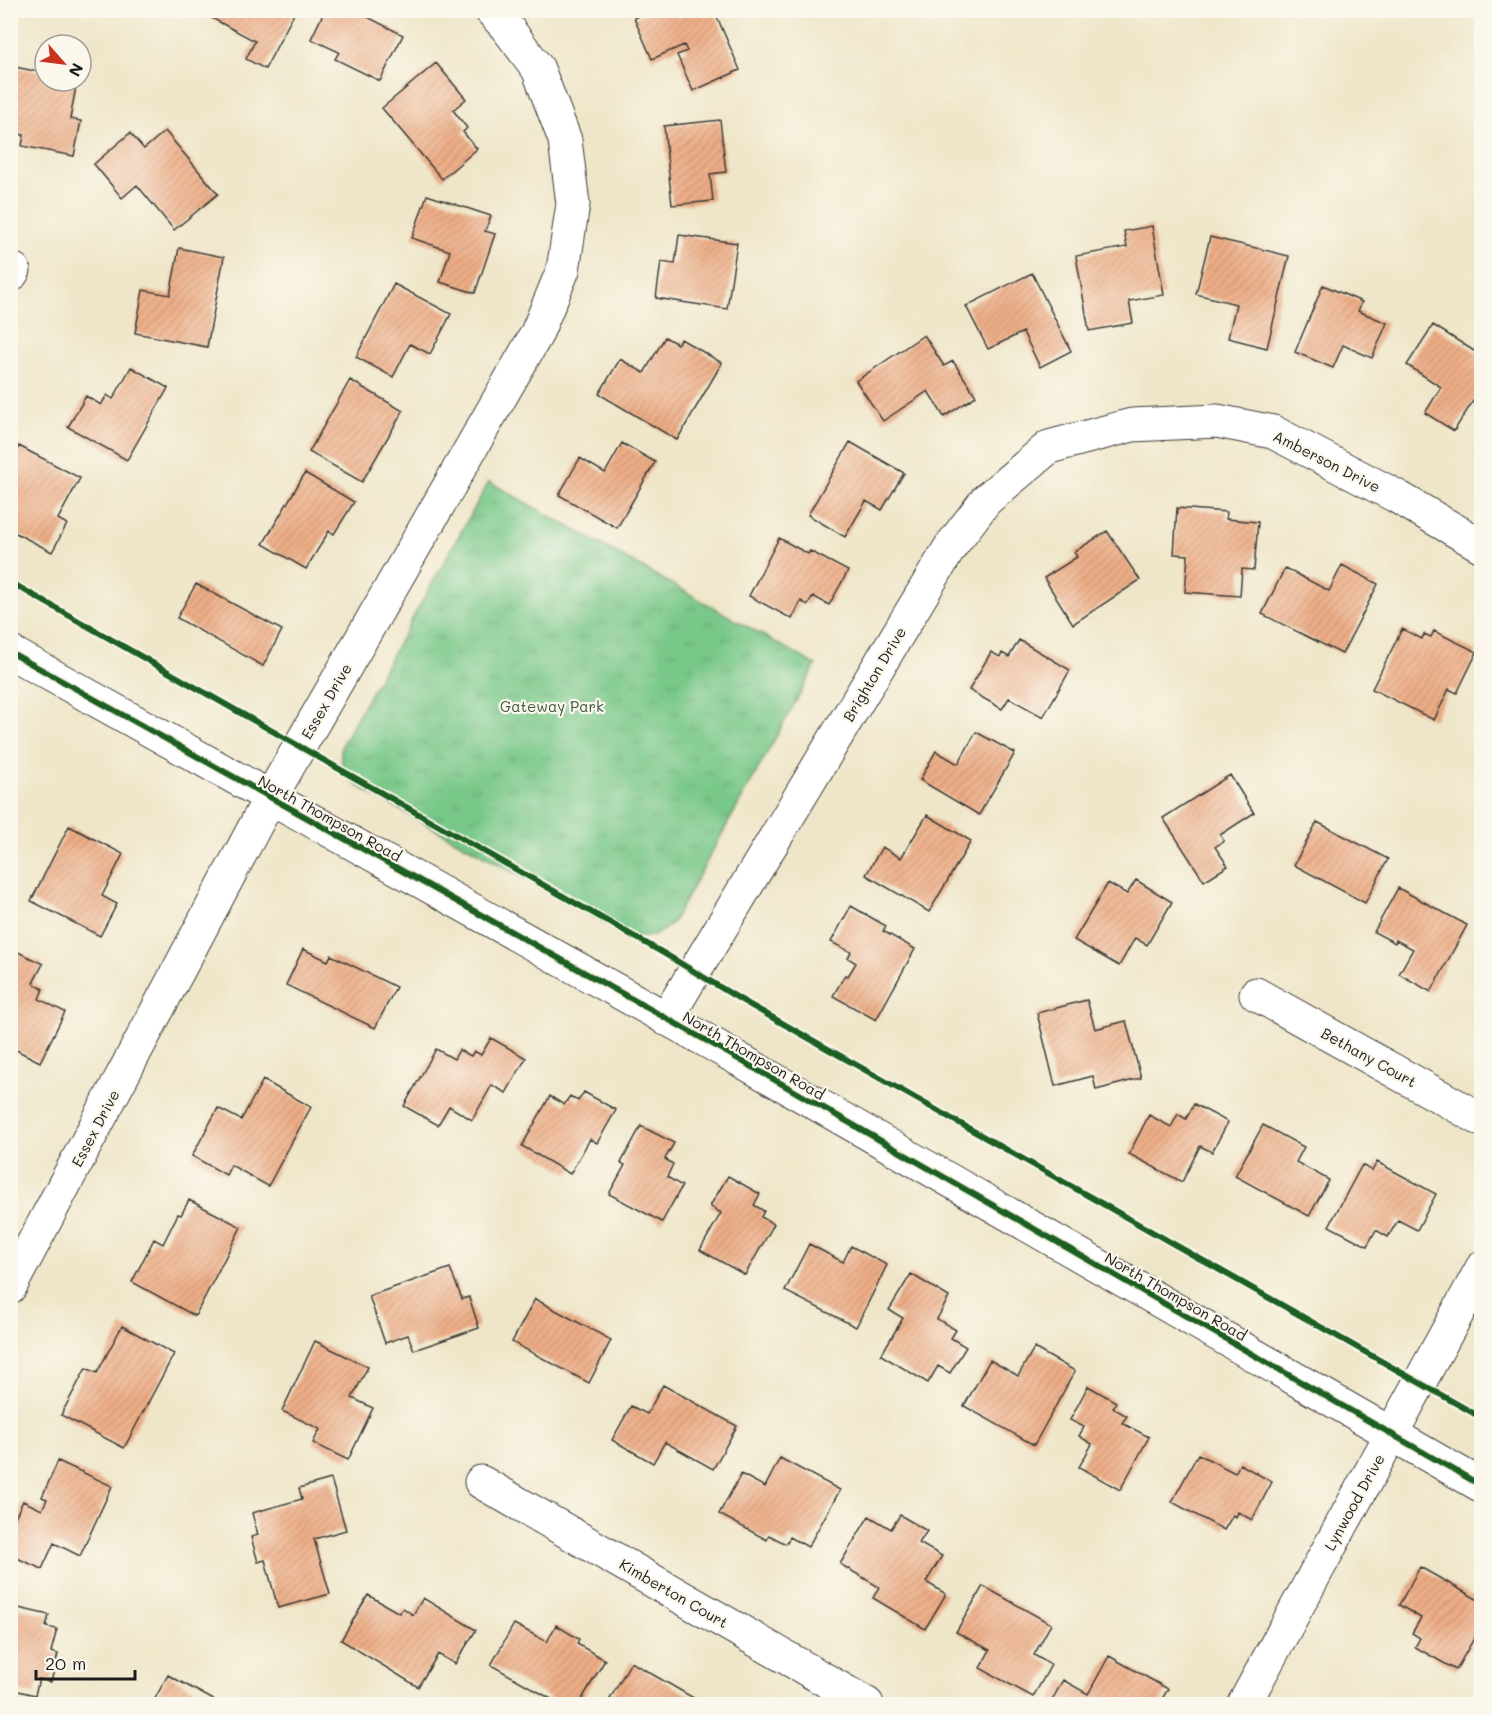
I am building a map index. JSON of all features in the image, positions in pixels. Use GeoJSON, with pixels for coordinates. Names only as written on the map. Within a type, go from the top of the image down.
{"type":"FeatureCollection","features":[{"type":"Feature","properties":{"kind":"street","name":"Essex Drive"},"geometry":{"type":"LineString","coordinates":[[10,1287],[270,798],[536,335],[563,270],[573,204],[565,140],[538,69],[508,28],[490,10]]}},
{"type":"Feature","properties":{"kind":"street","name":"Amberson Drive"},"geometry":{"type":"LineString","coordinates":[[1159,424],[1216,421],[1273,432],[1396,496],[1482,546]]}},
{"type":"Feature","properties":{"kind":"street","name":"Brighton Drive"},"geometry":{"type":"LineString","coordinates":[[666,1019],[951,546],[986,500],[1049,447],[1132,425],[1159,424]]}},
{"type":"Feature","properties":{"kind":"street","name":"North Thompson Road"},"geometry":{"type":"LineString","coordinates":[[10,652],[666,1019],[1482,1486]]}},
{"type":"Feature","properties":{"kind":"street","name":"Bethany Court"},"geometry":{"type":"LineString","coordinates":[[1256,994],[1482,1120]]}},
{"type":"Feature","properties":{"kind":"street","name":"Lynwood Drive"},"geometry":{"type":"LineString","coordinates":[[1244,1704],[1482,1268]]}},
{"type":"Feature","properties":{"kind":"street","name":"Kimberton Court"},"geometry":{"type":"LineString","coordinates":[[481,1482],[867,1704]]}},
{"type":"Feature","properties":{"kind":"green space","name":"Gateway Park"},"geometry":{"type":"Polygon","coordinates":[[[489,482],[816,665],[674,920],[658,933],[646,937],[626,934],[361,788],[347,775],[342,764],[342,744],[489,482]]]}},
{"type":"Feature","properties":{"kind":"building"},"geometry":{"type":"Polygon","coordinates":[[[209,10],[296,10],[265,69],[246,59],[255,41],[206,15],[209,10]]]}},
{"type":"Feature","properties":{"kind":"building"},"geometry":{"type":"Polygon","coordinates":[[[325,10],[354,10],[403,35],[380,81],[335,59],[339,52],[311,39],[325,10]]]}},
{"type":"Feature","properties":{"kind":"building"},"geometry":{"type":"Polygon","coordinates":[[[652,10],[714,10],[740,70],[693,91],[677,55],[687,51],[684,45],[652,59],[634,18],[652,10]]]}},
{"type":"Feature","properties":{"kind":"building"},"geometry":{"type":"Polygon","coordinates":[[[436,63],[466,99],[453,110],[467,128],[463,132],[477,149],[442,179],[382,108],[436,63]]]}},
{"type":"Feature","properties":{"kind":"building"},"geometry":{"type":"Polygon","coordinates":[[[10,66],[33,71],[33,93],[75,93],[70,119],[81,121],[74,156],[22,146],[24,135],[10,133],[10,66]]]}},
{"type":"Feature","properties":{"kind":"building"},"geometry":{"type":"Polygon","coordinates":[[[720,120],[726,172],[710,174],[713,201],[672,205],[664,126],[720,120]]]}},
{"type":"Feature","properties":{"kind":"building"},"geometry":{"type":"Polygon","coordinates":[[[165,131],[218,194],[174,230],[137,185],[122,198],[94,164],[130,133],[144,149],[165,131]]]}},
{"type":"Feature","properties":{"kind":"building"},"geometry":{"type":"Polygon","coordinates":[[[427,195],[491,216],[485,231],[495,234],[475,293],[440,282],[450,251],[412,238],[427,195]]]}},
{"type":"Feature","properties":{"kind":"building"},"geometry":{"type":"Polygon","coordinates":[[[1152,226],[1164,295],[1129,301],[1133,323],[1089,331],[1076,256],[1127,247],[1124,231],[1152,226]]]}},
{"type":"Feature","properties":{"kind":"building"},"geometry":{"type":"Polygon","coordinates":[[[679,235],[737,243],[727,309],[656,298],[661,262],[675,264],[679,235]]]}},
{"type":"Feature","properties":{"kind":"building"},"geometry":{"type":"Polygon","coordinates":[[[1210,237],[1289,256],[1267,348],[1228,338],[1236,304],[1196,294],[1210,237]]]}},
{"type":"Feature","properties":{"kind":"building"},"geometry":{"type":"Polygon","coordinates":[[[179,248],[224,257],[207,347],[135,333],[143,290],[170,295],[179,248]]]}},
{"type":"Feature","properties":{"kind":"building"},"geometry":{"type":"Polygon","coordinates":[[[1032,273],[1071,351],[1040,367],[1023,332],[988,349],[966,306],[1032,273]]]}},
{"type":"Feature","properties":{"kind":"building"},"geometry":{"type":"Polygon","coordinates":[[[394,284],[451,314],[430,354],[410,344],[393,377],[356,357],[394,284]]]}},
{"type":"Feature","properties":{"kind":"building"},"geometry":{"type":"Polygon","coordinates":[[[1323,285],[1362,302],[1358,311],[1387,323],[1372,358],[1343,345],[1333,368],[1295,352],[1323,285]]]}},
{"type":"Feature","properties":{"kind":"building"},"geometry":{"type":"Polygon","coordinates":[[[1433,325],[1482,356],[1482,387],[1454,431],[1425,413],[1441,387],[1407,365],[1433,325]]]}},
{"type":"Feature","properties":{"kind":"building"},"geometry":{"type":"Polygon","coordinates":[[[924,335],[944,366],[953,361],[976,396],[944,417],[928,391],[883,421],[856,381],[924,335]]]}},
{"type":"Feature","properties":{"kind":"building"},"geometry":{"type":"Polygon","coordinates":[[[665,337],[677,344],[681,339],[722,363],[677,440],[599,394],[620,359],[644,373],[665,337]]]}},
{"type":"Feature","properties":{"kind":"building"},"geometry":{"type":"Polygon","coordinates":[[[131,367],[168,388],[127,460],[68,427],[86,396],[101,405],[107,395],[113,399],[131,367]]]}},
{"type":"Feature","properties":{"kind":"building"},"geometry":{"type":"Polygon","coordinates":[[[350,380],[403,411],[362,482],[309,452],[350,380]]]}},
{"type":"Feature","properties":{"kind":"building"},"geometry":{"type":"Polygon","coordinates":[[[850,442],[904,473],[882,510],[866,501],[845,537],[808,515],[850,442]]]}},
{"type":"Feature","properties":{"kind":"building"},"geometry":{"type":"Polygon","coordinates":[[[622,443],[655,462],[617,528],[559,495],[580,458],[605,473],[622,443]]]}},
{"type":"Feature","properties":{"kind":"building"},"geometry":{"type":"Polygon","coordinates":[[[19,446],[80,478],[58,519],[67,524],[52,552],[10,530],[10,461],[19,446]]]}},
{"type":"Feature","properties":{"kind":"building"},"geometry":{"type":"Polygon","coordinates":[[[305,473],[354,502],[334,534],[329,531],[306,569],[263,544],[305,473]]]}},
{"type":"Feature","properties":{"kind":"building"},"geometry":{"type":"Polygon","coordinates":[[[1177,508],[1227,512],[1226,519],[1258,522],[1254,570],[1242,569],[1240,596],[1185,592],[1188,555],[1174,554],[1177,508]]]}},
{"type":"Feature","properties":{"kind":"building"},"geometry":{"type":"Polygon","coordinates":[[[1107,531],[1140,580],[1073,624],[1044,578],[1077,557],[1074,552],[1107,531]]]}},
{"type":"Feature","properties":{"kind":"building"},"geometry":{"type":"Polygon","coordinates":[[[779,538],[808,554],[810,551],[848,571],[829,605],[813,596],[808,605],[801,601],[792,619],[749,596],[779,538]]]}},
{"type":"Feature","properties":{"kind":"building"},"geometry":{"type":"Polygon","coordinates":[[[1342,565],[1378,584],[1342,654],[1262,614],[1285,568],[1329,591],[1342,565]]]}},
{"type":"Feature","properties":{"kind":"building"},"geometry":{"type":"Polygon","coordinates":[[[196,584],[282,630],[263,666],[177,618],[196,584]]]}},
{"type":"Feature","properties":{"kind":"building"},"geometry":{"type":"Polygon","coordinates":[[[1402,629],[1422,639],[1424,634],[1431,637],[1434,631],[1477,652],[1457,693],[1449,689],[1434,720],[1372,689],[1402,629]]]}},
{"type":"Feature","properties":{"kind":"building"},"geometry":{"type":"Polygon","coordinates":[[[1019,640],[1070,670],[1043,717],[1009,698],[1002,709],[969,690],[991,652],[1000,657],[1002,653],[1009,657],[1019,640]]]}},
{"type":"Feature","properties":{"kind":"building"},"geometry":{"type":"Polygon","coordinates":[[[976,732],[1015,753],[979,815],[920,780],[936,751],[958,764],[976,732]]]}},
{"type":"Feature","properties":{"kind":"building"},"geometry":{"type":"Polygon","coordinates":[[[1230,775],[1254,813],[1220,835],[1224,841],[1215,847],[1228,866],[1204,881],[1163,818],[1230,775]]]}},
{"type":"Feature","properties":{"kind":"building"},"geometry":{"type":"Polygon","coordinates":[[[927,815],[971,841],[929,912],[866,875],[882,847],[901,858],[927,815]]]}},
{"type":"Feature","properties":{"kind":"building"},"geometry":{"type":"Polygon","coordinates":[[[1317,822],[1388,859],[1365,903],[1294,865],[1317,822]]]}},
{"type":"Feature","properties":{"kind":"building"},"geometry":{"type":"Polygon","coordinates":[[[69,826],[123,854],[102,896],[117,904],[100,936],[31,901],[69,826]]]}},
{"type":"Feature","properties":{"kind":"building"},"geometry":{"type":"Polygon","coordinates":[[[1136,880],[1172,902],[1147,945],[1135,938],[1119,966],[1074,940],[1108,883],[1127,894],[1136,880]]]}},
{"type":"Feature","properties":{"kind":"building"},"geometry":{"type":"Polygon","coordinates":[[[1398,888],[1467,925],[1431,992],[1399,974],[1413,949],[1374,932],[1398,888]]]}},
{"type":"Feature","properties":{"kind":"building"},"geometry":{"type":"Polygon","coordinates":[[[851,906],[886,926],[883,931],[915,949],[876,1020],[833,996],[845,975],[848,976],[856,963],[848,958],[851,952],[831,942],[851,906]]]}},
{"type":"Feature","properties":{"kind":"building"},"geometry":{"type":"Polygon","coordinates":[[[10,948],[43,964],[33,983],[43,989],[39,999],[65,1012],[40,1062],[10,1047],[10,948]]]}},
{"type":"Feature","properties":{"kind":"building"},"geometry":{"type":"Polygon","coordinates":[[[303,949],[328,961],[331,955],[396,987],[375,1028],[286,985],[303,949]]]}},
{"type":"Feature","properties":{"kind":"building"},"geometry":{"type":"Polygon","coordinates":[[[1087,1000],[1095,1029],[1126,1021],[1141,1078],[1096,1090],[1093,1076],[1055,1086],[1037,1013],[1087,1000]]]}},
{"type":"Feature","properties":{"kind":"building"},"geometry":{"type":"Polygon","coordinates":[[[491,1038],[526,1058],[506,1093],[492,1085],[472,1120],[449,1106],[438,1125],[404,1106],[436,1049],[454,1059],[459,1050],[471,1056],[474,1051],[481,1055],[491,1038]]]}},
{"type":"Feature","properties":{"kind":"building"},"geometry":{"type":"Polygon","coordinates":[[[263,1080],[311,1107],[268,1186],[231,1165],[226,1175],[192,1156],[218,1108],[241,1120],[263,1080]]]}},
{"type":"Feature","properties":{"kind":"building"},"geometry":{"type":"Polygon","coordinates":[[[584,1092],[616,1110],[597,1143],[590,1139],[570,1174],[522,1146],[550,1096],[564,1105],[570,1096],[578,1101],[584,1092]]]}},
{"type":"Feature","properties":{"kind":"building"},"geometry":{"type":"Polygon","coordinates":[[[1194,1104],[1228,1122],[1212,1152],[1200,1146],[1182,1182],[1129,1154],[1149,1115],[1171,1127],[1178,1114],[1186,1119],[1194,1104]]]}},
{"type":"Feature","properties":{"kind":"building"},"geometry":{"type":"Polygon","coordinates":[[[1263,1125],[1304,1147],[1296,1162],[1329,1180],[1309,1216],[1235,1176],[1263,1125]]]}},
{"type":"Feature","properties":{"kind":"building"},"geometry":{"type":"Polygon","coordinates":[[[641,1126],[674,1143],[665,1159],[673,1164],[667,1177],[682,1186],[662,1222],[609,1194],[625,1165],[621,1163],[641,1126]]]}},
{"type":"Feature","properties":{"kind":"building"},"geometry":{"type":"Polygon","coordinates":[[[1377,1162],[1436,1194],[1417,1230],[1398,1220],[1388,1237],[1376,1230],[1367,1246],[1329,1226],[1362,1165],[1372,1171],[1377,1162]]]}},
{"type":"Feature","properties":{"kind":"building"},"geometry":{"type":"Polygon","coordinates":[[[728,1176],[760,1194],[754,1205],[764,1211],[761,1217],[774,1224],[745,1275],[700,1250],[721,1213],[710,1206],[728,1176]]]}},
{"type":"Feature","properties":{"kind":"building"},"geometry":{"type":"Polygon","coordinates":[[[189,1200],[241,1227],[195,1316],[132,1282],[154,1239],[163,1244],[178,1214],[181,1215],[189,1200]]]}},
{"type":"Feature","properties":{"kind":"building"},"geometry":{"type":"Polygon","coordinates":[[[809,1244],[843,1262],[851,1246],[887,1265],[856,1327],[785,1291],[809,1244]]]}},
{"type":"Feature","properties":{"kind":"building"},"geometry":{"type":"Polygon","coordinates":[[[450,1268],[462,1299],[469,1297],[479,1328],[414,1350],[408,1335],[385,1343],[369,1296],[450,1268]]]}},
{"type":"Feature","properties":{"kind":"building"},"geometry":{"type":"Polygon","coordinates":[[[911,1274],[949,1297],[937,1319],[956,1330],[951,1338],[966,1347],[950,1373],[938,1366],[928,1383],[881,1355],[903,1318],[889,1310],[911,1274]]]}},
{"type":"Feature","properties":{"kind":"building"},"geometry":{"type":"Polygon","coordinates":[[[535,1299],[611,1340],[589,1383],[512,1342],[535,1299]]]}},
{"type":"Feature","properties":{"kind":"building"},"geometry":{"type":"Polygon","coordinates":[[[122,1326],[174,1354],[124,1448],[61,1415],[86,1368],[97,1373],[122,1326]]]}},
{"type":"Feature","properties":{"kind":"building"},"geometry":{"type":"Polygon","coordinates":[[[315,1341],[368,1367],[352,1398],[373,1408],[348,1460],[313,1443],[320,1429],[282,1411],[315,1341]]]}},
{"type":"Feature","properties":{"kind":"building"},"geometry":{"type":"Polygon","coordinates":[[[1034,1348],[1075,1371],[1034,1445],[964,1406],[990,1360],[1018,1376],[1034,1348]]]}},
{"type":"Feature","properties":{"kind":"building"},"geometry":{"type":"Polygon","coordinates":[[[663,1385],[737,1426],[713,1469],[665,1442],[653,1463],[612,1440],[631,1406],[647,1414],[663,1385]]]}},
{"type":"Feature","properties":{"kind":"building"},"geometry":{"type":"Polygon","coordinates":[[[1088,1386],[1116,1402],[1113,1408],[1127,1416],[1122,1423],[1149,1437],[1120,1490],[1079,1467],[1092,1444],[1079,1436],[1084,1427],[1070,1420],[1088,1386]]]}},
{"type":"Feature","properties":{"kind":"building"},"geometry":{"type":"Polygon","coordinates":[[[1198,1454],[1235,1473],[1240,1464],[1272,1482],[1252,1520],[1238,1512],[1236,1517],[1233,1515],[1224,1530],[1172,1502],[1198,1454]]]}},
{"type":"Feature","properties":{"kind":"building"},"geometry":{"type":"Polygon","coordinates":[[[780,1458],[840,1490],[808,1547],[790,1537],[786,1544],[769,1535],[767,1540],[719,1514],[741,1474],[765,1487],[780,1458]]]}},
{"type":"Feature","properties":{"kind":"building"},"geometry":{"type":"Polygon","coordinates":[[[58,1461],[112,1486],[80,1556],[54,1543],[42,1569],[10,1555],[10,1540],[13,1535],[10,1534],[10,1528],[23,1501],[42,1510],[47,1499],[42,1497],[58,1461]]]}},
{"type":"Feature","properties":{"kind":"building"},"geometry":{"type":"Polygon","coordinates":[[[331,1479],[346,1530],[314,1539],[330,1594],[278,1608],[265,1560],[258,1562],[251,1537],[258,1535],[252,1513],[302,1499],[299,1488],[331,1479]]]}},
{"type":"Feature","properties":{"kind":"building"},"geometry":{"type":"Polygon","coordinates":[[[900,1515],[927,1531],[919,1543],[942,1556],[926,1582],[946,1594],[925,1629],[873,1598],[879,1587],[840,1564],[869,1516],[891,1529],[900,1515]]]}},
{"type":"Feature","properties":{"kind":"building"},"geometry":{"type":"Polygon","coordinates":[[[1420,1567],[1482,1602],[1482,1624],[1456,1670],[1415,1647],[1420,1638],[1412,1633],[1421,1618],[1399,1605],[1420,1567]]]}},
{"type":"Feature","properties":{"kind":"building"},"geometry":{"type":"Polygon","coordinates":[[[983,1586],[1051,1624],[1034,1655],[1051,1665],[1033,1697],[980,1668],[990,1650],[956,1632],[983,1586]]]}},
{"type":"Feature","properties":{"kind":"building"},"geometry":{"type":"Polygon","coordinates":[[[368,1595],[399,1613],[403,1608],[413,1615],[423,1598],[476,1630],[455,1664],[438,1654],[418,1687],[341,1640],[368,1595]]]}},
{"type":"Feature","properties":{"kind":"building"},"geometry":{"type":"Polygon","coordinates":[[[10,1606],[49,1615],[46,1627],[57,1629],[51,1652],[58,1654],[51,1682],[39,1679],[35,1695],[10,1689],[10,1606]]]}},
{"type":"Feature","properties":{"kind":"building"},"geometry":{"type":"Polygon","coordinates":[[[514,1624],[547,1642],[556,1625],[579,1639],[577,1644],[605,1660],[579,1704],[560,1704],[491,1665],[514,1624]]]}},
{"type":"Feature","properties":{"kind":"building"},"geometry":{"type":"Polygon","coordinates":[[[1109,1656],[1168,1689],[1159,1704],[1050,1704],[1063,1680],[1088,1694],[1109,1656]]]}},
{"type":"Feature","properties":{"kind":"building"},"geometry":{"type":"Polygon","coordinates":[[[631,1662],[704,1704],[619,1704],[610,1699],[631,1662]]]}},
{"type":"Feature","properties":{"kind":"building"},"geometry":{"type":"Polygon","coordinates":[[[168,1675],[221,1704],[152,1704],[168,1675]]]}},
{"type":"Feature","properties":{"kind":"cycle path"},"geometry":{"type":"LineString","coordinates":[[10,582],[665,954],[743,1001],[1482,1418]]}},
{"type":"Feature","properties":{"kind":"cycle path"},"geometry":{"type":"LineString","coordinates":[[10,652],[707,1041],[1482,1486]]}}]}
